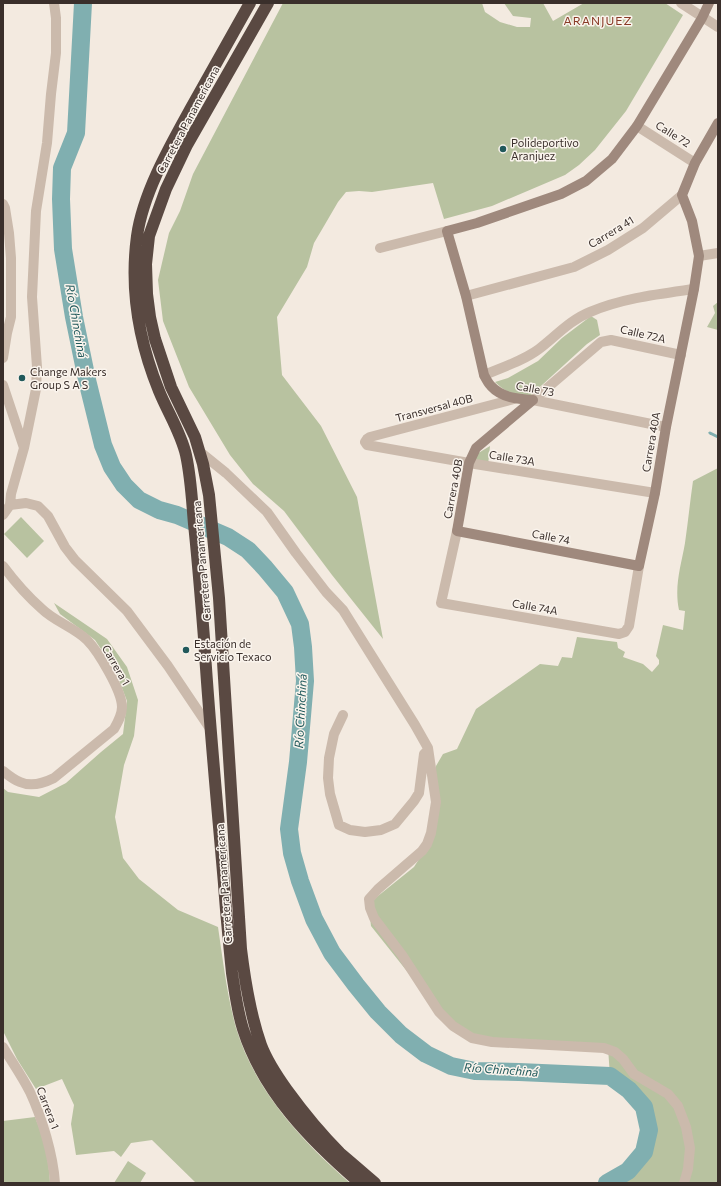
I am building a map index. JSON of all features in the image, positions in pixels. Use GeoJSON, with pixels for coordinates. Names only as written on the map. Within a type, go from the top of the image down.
{"type":"FeatureCollection","features":[{"type":"Feature","properties":{"kind":"highway","name":"Carretera Panamericana"},"geometry":{"type":"LineString","coordinates":[[250,3],[175,138],[154,180],[144,208],[138,232],[134,264],[135,295],[144,343],[159,391],[183,443],[189,468],[200,586],[229,950],[236,1004],[251,1051],[272,1090],[300,1127],[334,1161],[360,1183]]}},
{"type":"Feature","properties":{"kind":"highway","name":"Carretera Panamericana"},"geometry":{"type":"LineString","coordinates":[[268,3],[187,145],[166,189],[149,236],[146,264],[147,294],[153,332],[159,353],[171,387],[195,437],[200,452],[209,495],[218,584],[241,949],[249,1002],[262,1046],[280,1080],[305,1113],[340,1152],[375,1183]]}},
{"type":"Feature","properties":{"kind":"street"},"geometry":{"type":"LineString","coordinates":[[3,515],[10,505],[11,494],[24,448],[36,389],[37,367],[32,297],[36,211],[47,143],[56,53],[56,18],[54,3]]}},
{"type":"Feature","properties":{"kind":"street"},"geometry":{"type":"LineString","coordinates":[[681,3],[718,27]]}},
{"type":"Feature","properties":{"kind":"street"},"geometry":{"type":"LineString","coordinates":[[380,248],[477,223],[533,205],[561,194],[586,181],[612,159],[637,126],[702,18],[709,3]]}},
{"type":"Feature","properties":{"kind":"street","name":"Carrera 41"},"geometry":{"type":"LineString","coordinates":[[466,296],[574,267],[608,250],[643,228],[682,196],[695,163],[718,123]]}},
{"type":"Feature","properties":{"kind":"street","name":"Calle 72"},"geometry":{"type":"LineString","coordinates":[[637,126],[695,163]]}},
{"type":"Feature","properties":{"kind":"street","name":"Carrera 40A"},"geometry":{"type":"LineString","coordinates":[[625,632],[629,626],[639,566],[655,493],[666,426],[694,289],[699,256],[692,221],[682,196]]}},
{"type":"Feature","properties":{"kind":"street"},"geometry":{"type":"LineString","coordinates":[[3,204],[9,233],[11,273],[11,317],[3,358]]}},
{"type":"Feature","properties":{"kind":"street","name":"Calle 73"},"geometry":{"type":"LineString","coordinates":[[446,231],[466,296],[484,375],[491,386],[502,394],[514,399],[533,400],[666,426]]}},
{"type":"Feature","properties":{"kind":"street"},"geometry":{"type":"LineString","coordinates":[[699,256],[718,253]]}},
{"type":"Feature","properties":{"kind":"street"},"geometry":{"type":"LineString","coordinates":[[484,375],[522,360],[539,349],[569,323],[590,312],[654,294],[694,289]]}},
{"type":"Feature","properties":{"kind":"street","name":"Calle 72A"},"geometry":{"type":"LineString","coordinates":[[600,342],[612,340],[681,355]]}},
{"type":"Feature","properties":{"kind":"street","name":"Carrera 40B"},"geometry":{"type":"LineString","coordinates":[[441,602],[457,532],[469,463],[476,448],[600,342]]}},
{"type":"Feature","properties":{"kind":"street"},"geometry":{"type":"LineString","coordinates":[[3,385],[24,448]]}},
{"type":"Feature","properties":{"kind":"street","name":"Transversal 40B"},"geometry":{"type":"LineString","coordinates":[[367,445],[365,442],[370,437],[514,399]]}},
{"type":"Feature","properties":{"kind":"street","name":"Calle 73A"},"geometry":{"type":"LineString","coordinates":[[367,445],[655,493]]}},
{"type":"Feature","properties":{"kind":"street"},"geometry":{"type":"LineString","coordinates":[[200,452],[226,473],[267,512],[326,592],[343,610],[403,705],[428,748],[436,802],[428,844],[422,852],[378,888],[369,899],[370,908],[374,918],[402,954],[438,1012],[453,1026],[472,1038],[492,1042],[604,1048],[615,1052],[623,1058],[634,1074],[668,1094],[678,1106],[686,1127],[690,1148],[688,1169],[684,1183]]}},
{"type":"Feature","properties":{"kind":"street"},"geometry":{"type":"LineString","coordinates":[[10,505],[26,503],[38,506],[48,516],[65,546],[75,560],[127,611],[168,666],[211,730]]}},
{"type":"Feature","properties":{"kind":"street","name":"Calle 74"},"geometry":{"type":"LineString","coordinates":[[457,532],[639,566]]}},
{"type":"Feature","properties":{"kind":"street","name":"Carrera 1"},"geometry":{"type":"LineString","coordinates":[[3,566],[18,586],[43,610],[87,640],[101,658],[119,693],[122,706],[120,718],[114,729],[54,778],[45,782],[32,784],[20,782],[3,771]]}},
{"type":"Feature","properties":{"kind":"street","name":"Calle 74A"},"geometry":{"type":"LineString","coordinates":[[441,602],[619,634],[625,632]]}},
{"type":"Feature","properties":{"kind":"street"},"geometry":{"type":"LineString","coordinates":[[343,715],[334,734],[329,758],[328,778],[330,794],[339,825],[350,830],[365,832],[381,830],[395,824],[414,802],[419,793],[424,754],[428,748]]}},
{"type":"Feature","properties":{"kind":"street","name":"Carrera 1"},"geometry":{"type":"LineString","coordinates":[[3,1047],[30,1092],[44,1130],[54,1168],[55,1183]]}},
{"type":"Feature","properties":{"kind":"green space"},"geometry":{"type":"Polygon","coordinates":[[[283,3],[482,3],[485,12],[500,22],[517,27],[530,27],[531,18],[513,16],[504,3],[543,3],[553,21],[584,3],[665,3],[683,15],[626,111],[595,150],[579,165],[565,175],[492,206],[444,219],[433,183],[372,192],[346,192],[338,202],[314,243],[307,267],[277,317],[282,375],[321,426],[357,497],[383,639],[284,511],[253,484],[230,455],[189,387],[163,321],[158,280],[169,233],[180,211],[193,174],[283,3]]]}},
{"type":"Feature","properties":{"kind":"green space"},"geometry":{"type":"Polygon","coordinates":[[[718,302],[718,330],[707,327],[715,313],[713,306],[718,302]]]}},
{"type":"Feature","properties":{"kind":"green space"},"geometry":{"type":"Polygon","coordinates":[[[591,316],[597,320],[600,335],[587,344],[530,396],[520,396],[511,393],[495,382],[508,378],[538,361],[562,338],[591,316]]]}},
{"type":"Feature","properties":{"kind":"green space"},"geometry":{"type":"Polygon","coordinates":[[[490,446],[488,465],[473,461],[475,455],[490,446]]]}},
{"type":"Feature","properties":{"kind":"green space"},"geometry":{"type":"Polygon","coordinates":[[[718,468],[718,1183],[607,1183],[628,1171],[644,1152],[649,1130],[644,1107],[629,1090],[610,1076],[608,1048],[484,1044],[449,1024],[371,926],[369,909],[373,900],[414,867],[427,845],[436,766],[443,754],[457,749],[476,709],[540,664],[558,666],[562,657],[572,658],[577,637],[617,642],[618,648],[625,652],[623,657],[643,664],[652,672],[659,664],[659,660],[656,656],[663,625],[683,630],[685,611],[679,610],[677,593],[693,481],[718,468]]]}},
{"type":"Feature","properties":{"kind":"green space"},"geometry":{"type":"Polygon","coordinates":[[[21,517],[44,541],[27,558],[4,534],[21,517]]]}},
{"type":"Feature","properties":{"kind":"green space"},"geometry":{"type":"Polygon","coordinates":[[[54,603],[107,639],[127,667],[138,700],[134,736],[124,765],[115,817],[123,858],[139,879],[178,910],[218,927],[228,991],[236,1028],[244,1051],[255,1073],[268,1094],[298,1132],[350,1183],[196,1183],[152,1140],[131,1143],[121,1157],[114,1151],[76,1155],[71,1124],[74,1105],[62,1079],[36,1089],[17,1059],[3,1031],[3,788],[8,792],[39,797],[66,783],[123,734],[127,701],[115,670],[95,640],[60,614],[54,603]]]}},
{"type":"Feature","properties":{"kind":"green space"},"geometry":{"type":"Polygon","coordinates":[[[35,1117],[46,1149],[50,1183],[3,1183],[3,1121],[35,1117]]]}},
{"type":"Feature","properties":{"kind":"green space"},"geometry":{"type":"Polygon","coordinates":[[[128,1161],[146,1173],[140,1183],[114,1183],[128,1161]]]}},
{"type":"Feature","properties":{"kind":"waterway","name":"Río Chinchiná"},"geometry":{"type":"LineString","coordinates":[[83,3],[76,133],[62,168],[61,199],[63,249],[74,317],[87,380],[103,445],[112,467],[124,485],[139,500],[159,510],[177,515],[228,537],[248,550],[285,592],[300,624],[305,681],[298,762],[289,829],[292,853],[300,881],[314,919],[332,953],[378,1012],[401,1035],[426,1054],[451,1066],[475,1071],[610,1076],[629,1090],[644,1107],[649,1130],[644,1152],[628,1171],[607,1183]]}},
{"type":"Feature","properties":{"kind":"waterway"},"geometry":{"type":"LineString","coordinates":[[710,433],[718,437]]}},
{"type":"Feature","properties":{"kind":"place","name":"Polideportivo Aranjuez"},"geometry":{"type":"Point","coordinates":[503,149]}},
{"type":"Feature","properties":{"kind":"place","name":"Change Makers Group S A S"},"geometry":{"type":"Point","coordinates":[22,378]}},
{"type":"Feature","properties":{"kind":"place","name":"Estación de Servicio Texaco"},"geometry":{"type":"Point","coordinates":[186,650]}},
{"type":"Feature","properties":{"kind":"district","name":"ARANJUEZ"},"geometry":{"type":"Point","coordinates":[598,21]}}]}
